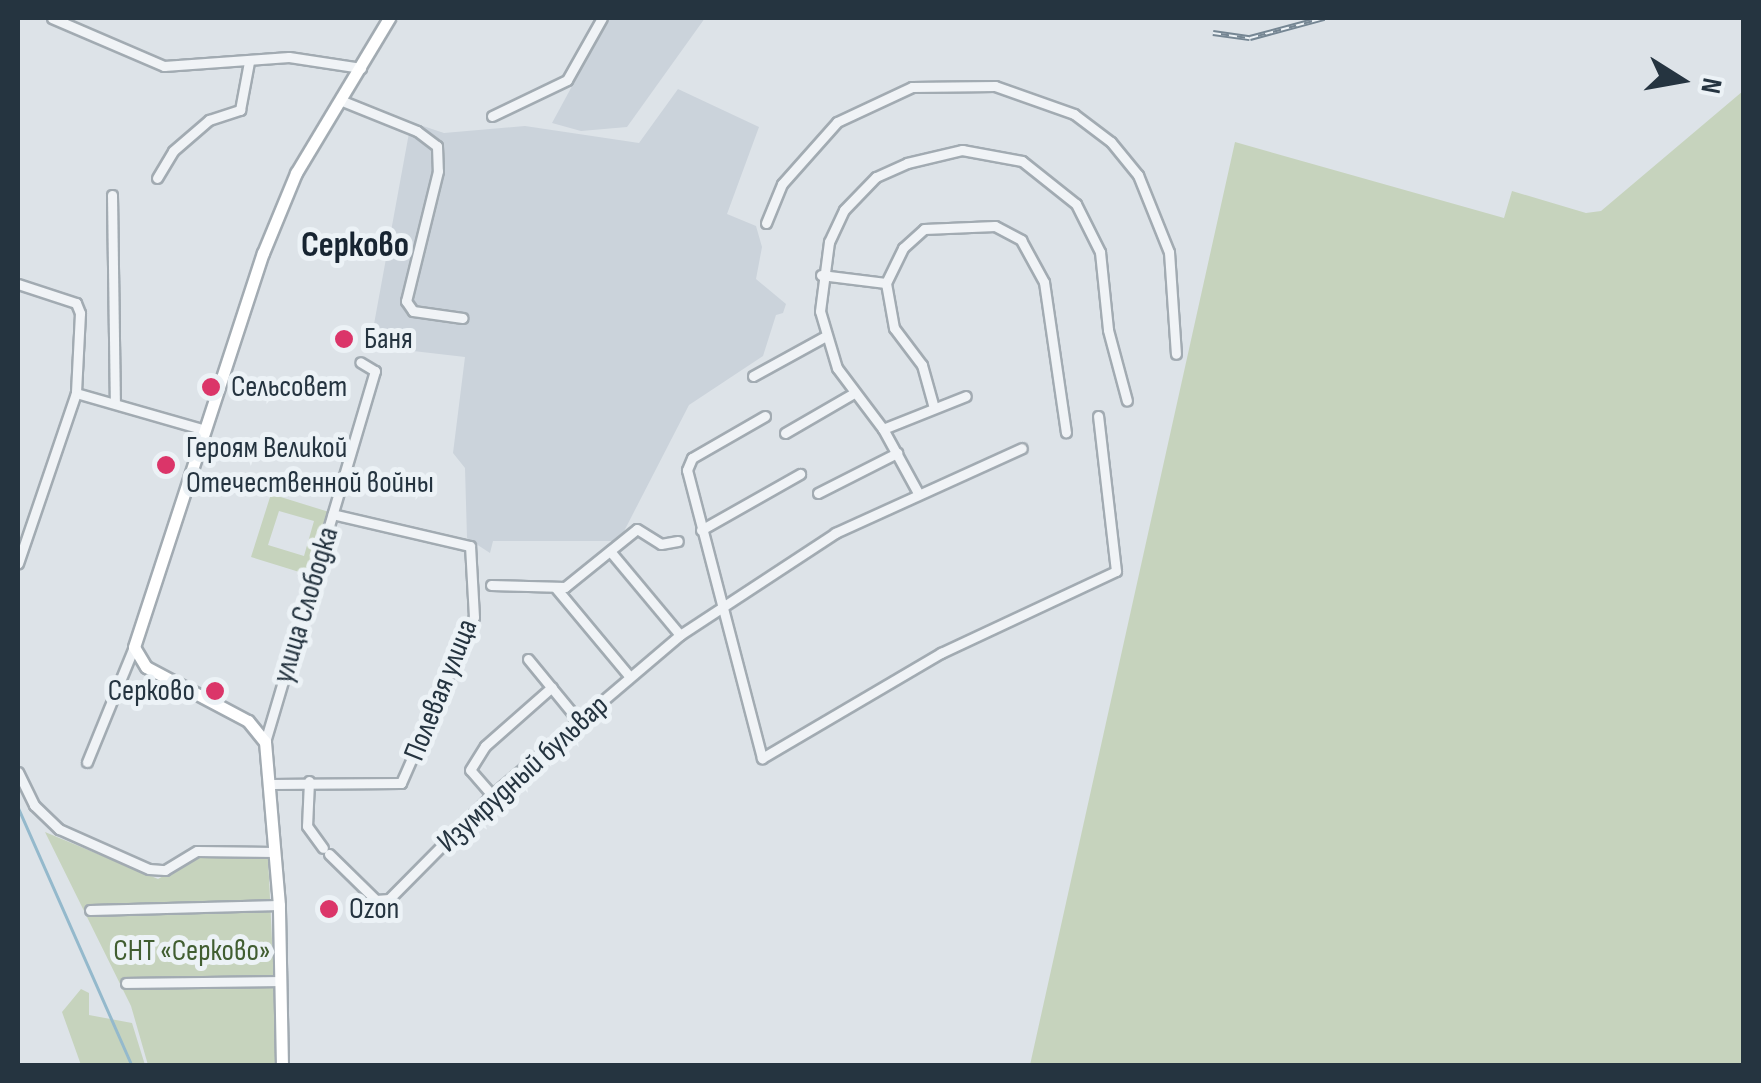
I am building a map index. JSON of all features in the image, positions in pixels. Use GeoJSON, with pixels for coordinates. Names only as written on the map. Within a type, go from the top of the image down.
{"type":"FeatureCollection","features":[{"type":"Feature","properties":{"kind":"main road"},"geometry":{"type":"LineString","coordinates":[[282,1066],[279,905],[265,742],[248,721],[146,666],[134,647],[204,430],[296,173],[389,18]]}},
{"type":"Feature","properties":{"kind":"street"},"geometry":{"type":"LineString","coordinates":[[52,18],[149,63],[318,58],[361,68]]}},
{"type":"Feature","properties":{"kind":"street"},"geometry":{"type":"LineString","coordinates":[[492,116],[568,80],[602,18]]}},
{"type":"Feature","properties":{"kind":"street"},"geometry":{"type":"LineString","coordinates":[[157,178],[174,151],[209,120],[240,110],[249,62]]}},
{"type":"Feature","properties":{"kind":"street"},"geometry":{"type":"LineString","coordinates":[[766,223],[806,150],[860,107],[912,87],[995,86],[1074,114],[1111,142],[1138,175],[1169,252],[1176,354]]}},
{"type":"Feature","properties":{"kind":"street"},"geometry":{"type":"LineString","coordinates":[[340,100],[417,131],[436,146],[438,171],[406,302],[413,311],[463,318]]}},
{"type":"Feature","properties":{"kind":"street"},"geometry":{"type":"LineString","coordinates":[[917,491],[883,429],[854,393],[824,337],[821,275],[844,210],[876,177],[935,154],[962,150],[1022,160],[1076,204],[1100,252],[1108,330],[1127,401]]}},
{"type":"Feature","properties":{"kind":"street"},"geometry":{"type":"LineString","coordinates":[[112,195],[115,400]]}},
{"type":"Feature","properties":{"kind":"street"},"geometry":{"type":"LineString","coordinates":[[934,408],[922,365],[894,328],[886,283],[903,248],[924,229],[995,226],[1022,240],[1044,282],[1066,432]]}},
{"type":"Feature","properties":{"kind":"street"},"geometry":{"type":"LineString","coordinates":[[821,275],[886,283]]}},
{"type":"Feature","properties":{"kind":"street"},"geometry":{"type":"LineString","coordinates":[[18,284],[76,303],[76,393],[18,563]]}},
{"type":"Feature","properties":{"kind":"street"},"geometry":{"type":"LineString","coordinates":[[753,376],[824,337]]}},
{"type":"Feature","properties":{"kind":"street","name":"улица Слободка"},"geometry":{"type":"LineString","coordinates":[[265,742],[375,371],[360,362]]}},
{"type":"Feature","properties":{"kind":"street"},"geometry":{"type":"LineString","coordinates":[[76,393],[115,400],[204,430]]}},
{"type":"Feature","properties":{"kind":"street"},"geometry":{"type":"LineString","coordinates":[[785,434],[854,393]]}},
{"type":"Feature","properties":{"kind":"street"},"geometry":{"type":"LineString","coordinates":[[883,429],[966,396]]}},
{"type":"Feature","properties":{"kind":"street"},"geometry":{"type":"LineString","coordinates":[[765,416],[688,464],[762,758],[941,652],[1116,571],[1098,416]]}},
{"type":"Feature","properties":{"kind":"street","name":"Изумрудный бульвар"},"geometry":{"type":"LineString","coordinates":[[309,781],[307,826],[326,851],[376,900],[389,899],[492,795],[680,635],[835,533],[917,491],[1022,448]]}},
{"type":"Feature","properties":{"kind":"street"},"geometry":{"type":"LineString","coordinates":[[818,493],[897,453]]}},
{"type":"Feature","properties":{"kind":"street"},"geometry":{"type":"LineString","coordinates":[[702,530],[800,474]]}},
{"type":"Feature","properties":{"kind":"street","name":"Полевая улица"},"geometry":{"type":"LineString","coordinates":[[271,784],[401,783],[468,638],[475,606],[470,546],[332,514]]}},
{"type":"Feature","properties":{"kind":"street"},"geometry":{"type":"LineString","coordinates":[[491,586],[565,587],[641,528],[658,544],[678,541]]}},
{"type":"Feature","properties":{"kind":"street"},"geometry":{"type":"LineString","coordinates":[[610,551],[680,635]]}},
{"type":"Feature","properties":{"kind":"street"},"geometry":{"type":"LineString","coordinates":[[556,587],[630,677]]}},
{"type":"Feature","properties":{"kind":"street"},"geometry":{"type":"LineString","coordinates":[[86,762],[134,647]]}},
{"type":"Feature","properties":{"kind":"street"},"geometry":{"type":"LineString","coordinates":[[528,659],[578,721]]}},
{"type":"Feature","properties":{"kind":"street"},"geometry":{"type":"LineString","coordinates":[[492,795],[470,770],[484,746],[552,688]]}},
{"type":"Feature","properties":{"kind":"street"},"geometry":{"type":"LineString","coordinates":[[18,772],[34,805],[59,829],[94,848],[166,870],[197,852],[274,852]]}},
{"type":"Feature","properties":{"kind":"street"},"geometry":{"type":"LineString","coordinates":[[90,910],[279,905]]}},
{"type":"Feature","properties":{"kind":"street"},"geometry":{"type":"LineString","coordinates":[[126,983],[279,980]]}},
{"type":"Feature","properties":{"kind":"shaded area"},"geometry":{"type":"Polygon","coordinates":[[[609,18],[705,18],[627,127],[581,131],[552,123],[609,18]]]}},
{"type":"Feature","properties":{"kind":"shaded area"},"geometry":{"type":"Polygon","coordinates":[[[678,89],[759,127],[727,214],[756,226],[762,247],[756,279],[786,304],[783,313],[776,315],[763,356],[689,405],[619,541],[493,541],[490,553],[467,538],[465,468],[453,453],[465,357],[370,346],[411,122],[444,133],[525,126],[639,143],[678,89]]]}},
{"type":"Feature","properties":{"kind":"green space"},"geometry":{"type":"Polygon","coordinates":[[[1743,91],[1743,1065],[1030,1065],[1235,142],[1504,218],[1512,191],[1586,213],[1601,211],[1743,91]]]}},
{"type":"Feature","properties":{"kind":"green space"},"geometry":{"type":"Polygon","coordinates":[[[271,494],[329,512],[309,575],[251,557],[271,494]],[[279,511],[268,545],[304,556],[314,521],[279,511]]]}},
{"type":"Feature","properties":{"kind":"green space","name":"СНТ «Серково»"},"geometry":{"type":"Polygon","coordinates":[[[45,832],[158,879],[201,855],[268,857],[278,1065],[148,1065],[131,1006],[45,832]]]}},
{"type":"Feature","properties":{"kind":"green space"},"geometry":{"type":"Polygon","coordinates":[[[81,989],[89,993],[89,1015],[132,1023],[145,1065],[81,1065],[62,1012],[81,989]]]}},
{"type":"Feature","properties":{"kind":"waterway"},"geometry":{"type":"LineString","coordinates":[[18,807],[132,1066]]}},
{"type":"Feature","properties":{"kind":"railway"},"geometry":{"type":"LineString","coordinates":[[1213,33],[1250,38],[1324,18]]}},
{"type":"Feature","properties":{"kind":"place","name":"Баня"},"geometry":{"type":"Point","coordinates":[344,339]}},
{"type":"Feature","properties":{"kind":"place","name":"Сельсовет"},"geometry":{"type":"Point","coordinates":[211,387]}},
{"type":"Feature","properties":{"kind":"place","name":"Героям Великой Отечественной войны"},"geometry":{"type":"Point","coordinates":[166,465]}},
{"type":"Feature","properties":{"kind":"place","name":"Серково"},"geometry":{"type":"Point","coordinates":[215,691]}},
{"type":"Feature","properties":{"kind":"place","name":"Ozon"},"geometry":{"type":"Point","coordinates":[329,909]}},
{"type":"Feature","properties":{"kind":"district","name":"Серково"},"geometry":{"type":"Point","coordinates":[355,246]}}]}
